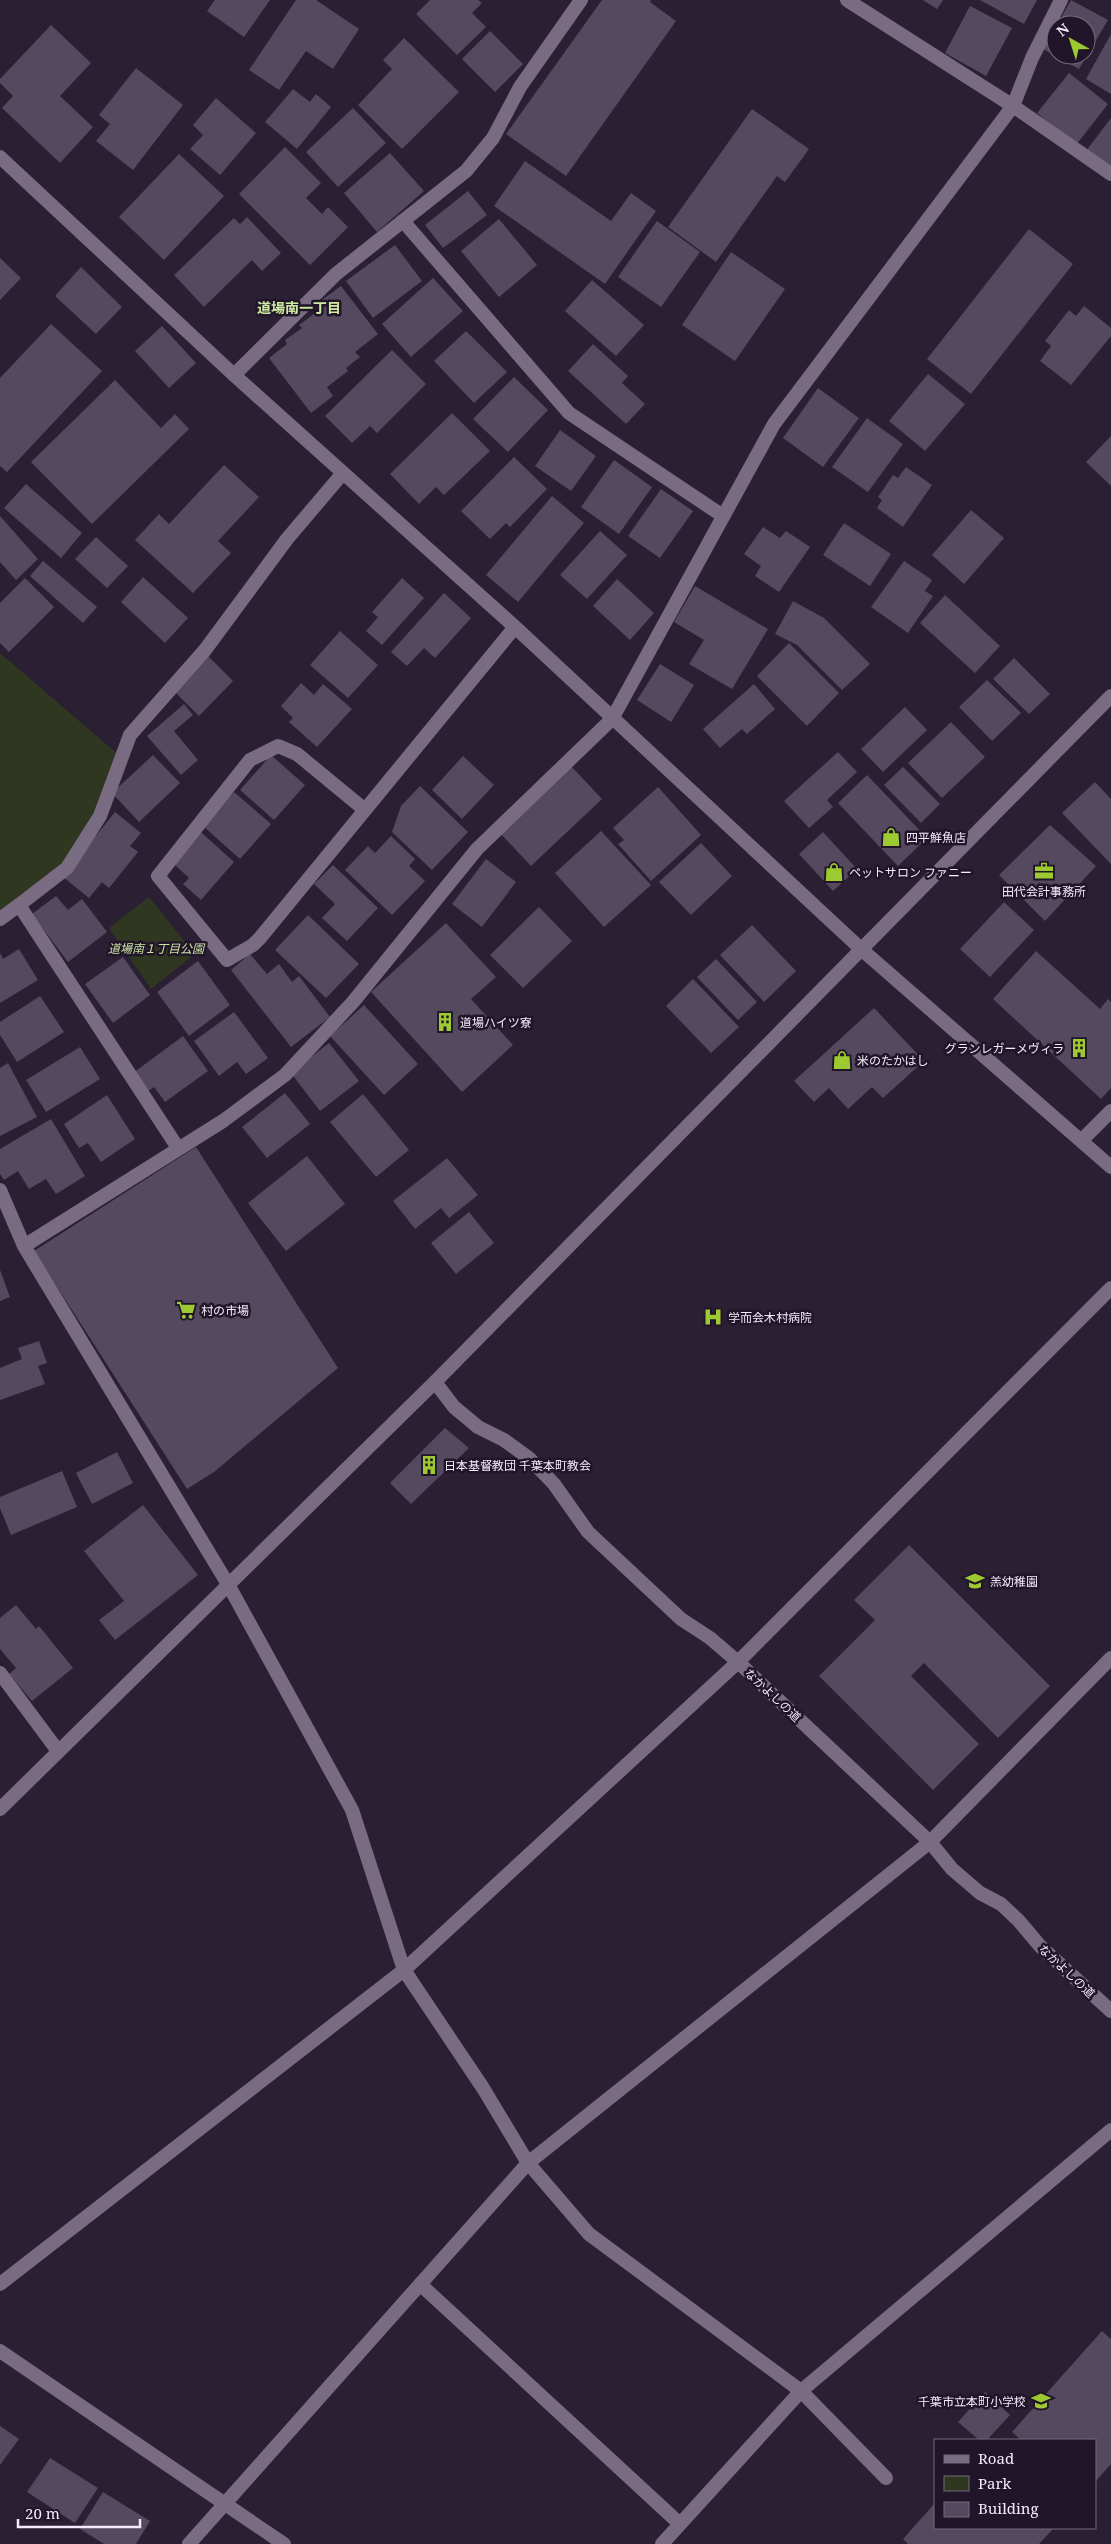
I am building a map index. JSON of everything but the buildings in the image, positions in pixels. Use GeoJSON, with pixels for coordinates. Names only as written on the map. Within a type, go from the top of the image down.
{"type":"FeatureCollection","features":[{"type":"Feature","properties":{"kind":"street"},"geometry":{"type":"LineString","coordinates":[[234,375],[336,274],[466,171],[488,145],[520,87],[581,0]]}},
{"type":"Feature","properties":{"kind":"street"},"geometry":{"type":"LineString","coordinates":[[847,0],[1013,106],[1111,174]]}},
{"type":"Feature","properties":{"kind":"street"},"geometry":{"type":"LineString","coordinates":[[24,1246],[223,1121],[285,1075],[353,1002],[477,849],[612,719],[774,424],[1013,106],[1032,58],[1061,0]]}},
{"type":"Feature","properties":{"kind":"street"},"geometry":{"type":"LineString","coordinates":[[0,157],[234,375],[515,628],[861,949],[1111,1167]]}},
{"type":"Feature","properties":{"kind":"street"},"geometry":{"type":"LineString","coordinates":[[403,221],[569,413],[723,516]]}},
{"type":"Feature","properties":{"kind":"street"},"geometry":{"type":"LineString","coordinates":[[0,920],[67,868],[100,816],[130,735],[205,650],[287,539],[343,473]]}},
{"type":"Feature","properties":{"kind":"street"},"geometry":{"type":"LineString","coordinates":[[365,810],[298,754],[278,746],[250,760],[158,876],[227,960],[253,944],[260,938],[515,628]]}},
{"type":"Feature","properties":{"kind":"street"},"geometry":{"type":"LineString","coordinates":[[0,1808],[229,1586],[435,1382],[1111,696]]}},
{"type":"Feature","properties":{"kind":"street"},"geometry":{"type":"LineString","coordinates":[[19,905],[178,1148]]}},
{"type":"Feature","properties":{"kind":"street"},"geometry":{"type":"LineString","coordinates":[[1082,1140],[1111,1111]]}},
{"type":"Feature","properties":{"kind":"street"},"geometry":{"type":"LineString","coordinates":[[0,1190],[24,1246],[229,1586],[352,1810],[404,1970],[483,2088],[528,2164],[590,2234],[801,2391],[886,2478]]}},
{"type":"Feature","properties":{"kind":"street"},"geometry":{"type":"LineString","coordinates":[[0,2284],[404,1970],[738,1662],[1111,1288]]}},
{"type":"Feature","properties":{"kind":"street","name":"なかよしの道"},"geometry":{"type":"LineString","coordinates":[[435,1382],[454,1407],[478,1427],[504,1440],[530,1460],[554,1484],[588,1532],[681,1619],[710,1638],[738,1662],[930,1842],[952,1869],[980,1893],[1001,1904],[1019,1921],[1040,1946],[1111,2011]]}},
{"type":"Feature","properties":{"kind":"street"},"geometry":{"type":"LineString","coordinates":[[189,2544],[528,2164],[930,1842],[1111,1658]]}},
{"type":"Feature","properties":{"kind":"street"},"geometry":{"type":"LineString","coordinates":[[0,1673],[58,1751]]}},
{"type":"Feature","properties":{"kind":"street"},"geometry":{"type":"LineString","coordinates":[[662,2544],[801,2391],[1111,2130]]}},
{"type":"Feature","properties":{"kind":"street"},"geometry":{"type":"LineString","coordinates":[[420,2284],[680,2524]]}},
{"type":"Feature","properties":{"kind":"street"},"geometry":{"type":"LineString","coordinates":[[0,2351],[284,2544]]}},
{"type":"Feature","properties":{"kind":"green space"},"geometry":{"type":"Polygon","coordinates":[[[0,653],[121,757],[97,815],[66,864],[0,910],[0,653]]]}},
{"type":"Feature","properties":{"kind":"green space","name":"道場南１丁目公園"},"geometry":{"type":"Polygon","coordinates":[[[149,897],[195,954],[151,989],[109,928],[149,897]]]}},
{"type":"Feature","properties":{"kind":"place","name":"四平鮮魚店"},"geometry":{"type":"Point","coordinates":[891,837]}},
{"type":"Feature","properties":{"kind":"place","name":"田代会計事務所"},"geometry":{"type":"Point","coordinates":[1044,871]}},
{"type":"Feature","properties":{"kind":"place","name":"ペットサロン ファニー"},"geometry":{"type":"Point","coordinates":[834,872]}},
{"type":"Feature","properties":{"kind":"place","name":"道場ハイツ寮"},"geometry":{"type":"Point","coordinates":[445,1022]}},
{"type":"Feature","properties":{"kind":"place","name":"グランレガーメヴィラ"},"geometry":{"type":"Point","coordinates":[1079,1048]}},
{"type":"Feature","properties":{"kind":"place","name":"米のたかはし"},"geometry":{"type":"Point","coordinates":[842,1060]}},
{"type":"Feature","properties":{"kind":"place","name":"村の市場"},"geometry":{"type":"Point","coordinates":[186,1310]}},
{"type":"Feature","properties":{"kind":"place","name":"学而会木村病院"},"geometry":{"type":"Point","coordinates":[713,1317]}},
{"type":"Feature","properties":{"kind":"place","name":"日本基督教団 千葉本町教会"},"geometry":{"type":"Point","coordinates":[429,1465]}},
{"type":"Feature","properties":{"kind":"place","name":"羔幼稚園"},"geometry":{"type":"Point","coordinates":[975,1581]}},
{"type":"Feature","properties":{"kind":"place","name":"千葉市立本町小学校"},"geometry":{"type":"Point","coordinates":[1041,2401]}},
{"type":"Feature","properties":{"kind":"district","name":"道場南一丁目"},"geometry":{"type":"Point","coordinates":[299,307]}}]}
